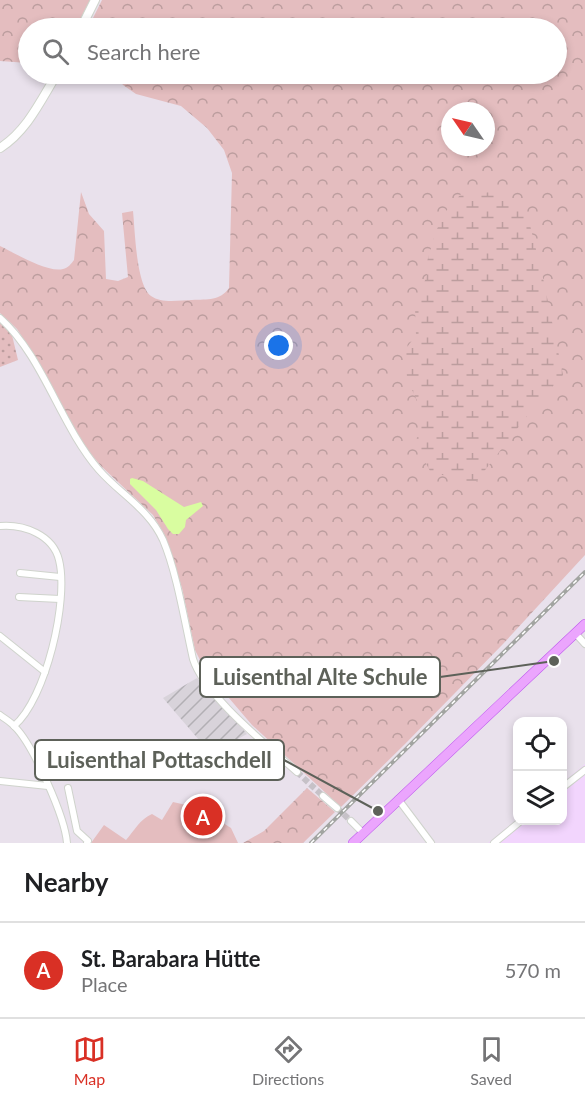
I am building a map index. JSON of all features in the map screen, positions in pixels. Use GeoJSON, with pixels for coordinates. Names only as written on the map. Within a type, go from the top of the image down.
{"type":"FeatureCollection","features":[{"type":"Feature","properties":{"kind":"main road"},"geometry":{"type":"LineString","coordinates":[[353,843],[585,624]]}},
{"type":"Feature","properties":{"kind":"street"},"geometry":{"type":"LineString","coordinates":[[86,18],[95,0]]}},
{"type":"Feature","properties":{"kind":"street"},"geometry":{"type":"LineString","coordinates":[[0,148],[24,127],[51,84]]}},
{"type":"Feature","properties":{"kind":"street"},"geometry":{"type":"LineString","coordinates":[[0,318],[18,337],[79,443],[103,474],[144,510],[154,523],[164,543],[193,659],[200,675],[249,729],[297,772]]}},
{"type":"Feature","properties":{"kind":"street"},"geometry":{"type":"LineString","coordinates":[[0,526],[39,533],[52,545],[59,560],[60,599],[55,633],[45,672],[27,711],[14,726]]}},
{"type":"Feature","properties":{"kind":"street"},"geometry":{"type":"LineString","coordinates":[[20,573],[60,577]]}},
{"type":"Feature","properties":{"kind":"street"},"geometry":{"type":"LineString","coordinates":[[18,597],[60,599]]}},
{"type":"Feature","properties":{"kind":"street"},"geometry":{"type":"LineString","coordinates":[[575,633],[585,644]]}},
{"type":"Feature","properties":{"kind":"street"},"geometry":{"type":"LineString","coordinates":[[0,636],[45,672]]}},
{"type":"Feature","properties":{"kind":"street"},"geometry":{"type":"LineString","coordinates":[[0,715],[14,726],[32,752],[60,812],[68,843]]}},
{"type":"Feature","properties":{"kind":"street"},"geometry":{"type":"LineString","coordinates":[[567,784],[585,770]]}},
{"type":"Feature","properties":{"kind":"street"},"geometry":{"type":"LineString","coordinates":[[0,781],[48,786]]}},
{"type":"Feature","properties":{"kind":"street"},"geometry":{"type":"LineString","coordinates":[[68,788],[77,831],[88,841],[87,843]]}},
{"type":"Feature","properties":{"kind":"street"},"geometry":{"type":"LineString","coordinates":[[323,796],[337,808]]}},
{"type":"Feature","properties":{"kind":"street"},"geometry":{"type":"LineString","coordinates":[[398,799],[431,843]]}},
{"type":"Feature","properties":{"kind":"street"},"geometry":{"type":"LineString","coordinates":[[60,812],[72,807]]}},
{"type":"Feature","properties":{"kind":"street"},"geometry":{"type":"LineString","coordinates":[[351,821],[363,833]]}},
{"type":"Feature","properties":{"kind":"street"},"geometry":{"type":"LineString","coordinates":[[494,843],[516,825]]}},
{"type":"Feature","properties":{"kind":"shaded area"},"geometry":{"type":"Polygon","coordinates":[[[132,478],[143,481],[184,507],[201,502],[203,506],[186,520],[185,527],[179,534],[173,534],[156,510],[130,484],[132,478]]]}},
{"type":"Feature","properties":{"kind":"shaded area"},"geometry":{"type":"Polygon","coordinates":[[[197,678],[247,734],[219,749],[199,740],[163,698],[197,678]]]}},
{"type":"Feature","properties":{"kind":"shaded area"},"geometry":{"type":"Polygon","coordinates":[[[585,764],[585,843],[488,843],[513,822],[513,825],[567,825],[567,779],[585,764]]]}},
{"type":"Feature","properties":{"kind":"green space"},"geometry":{"type":"Polygon","coordinates":[[[0,0],[90,0],[81,18],[18,18],[18,62],[0,61],[0,0]]]}},
{"type":"Feature","properties":{"kind":"green space"},"geometry":{"type":"Polygon","coordinates":[[[102,0],[585,0],[585,555],[503,644],[341,807],[252,725],[205,670],[195,650],[182,588],[164,534],[153,515],[101,466],[85,447],[24,340],[17,329],[0,313],[0,246],[31,262],[49,268],[68,267],[74,260],[81,192],[89,214],[104,231],[106,279],[118,281],[128,277],[122,213],[133,211],[139,269],[146,290],[151,296],[171,301],[208,299],[222,295],[229,288],[232,173],[224,150],[207,128],[181,106],[136,94],[122,84],[567,84],[567,18],[93,18],[102,0]]]}},
{"type":"Feature","properties":{"kind":"green space"},"geometry":{"type":"Polygon","coordinates":[[[499,192],[523,206],[528,217],[563,375],[531,411],[468,492],[455,479],[430,471],[416,444],[421,409],[407,379],[405,350],[416,335],[415,307],[427,275],[426,265],[436,231],[446,211],[461,194],[499,192]]]}},
{"type":"Feature","properties":{"kind":"green space"},"geometry":{"type":"Polygon","coordinates":[[[0,323],[11,331],[18,360],[0,367],[0,323]]]}},
{"type":"Feature","properties":{"kind":"green space"},"geometry":{"type":"Polygon","coordinates":[[[307,788],[335,812],[303,843],[243,843],[264,831],[307,788]]]}},
{"type":"Feature","properties":{"kind":"green space"},"geometry":{"type":"Polygon","coordinates":[[[173,802],[199,808],[231,828],[238,843],[91,843],[104,825],[126,840],[148,816],[152,814],[162,820],[173,802]]]}},
{"type":"Feature","properties":{"kind":"tunnel"},"geometry":{"type":"LineString","coordinates":[[297,772],[323,796]]}},
{"type":"Feature","properties":{"kind":"tunnel"},"geometry":{"type":"LineString","coordinates":[[337,808],[351,821]]}},
{"type":"Feature","properties":{"kind":"railway"},"geometry":{"type":"LineString","coordinates":[[311,843],[585,572]]}},
{"type":"Feature","properties":{"kind":"place","name":"Luisenthal Alte Schule"},"geometry":{"type":"Point","coordinates":[554,661]}},
{"type":"Feature","properties":{"kind":"place","name":"Luisenthal Pottaschdell"},"geometry":{"type":"Point","coordinates":[378,811]}},
{"type":"Feature","properties":{"kind":"place","name":"St. Barabara Hütte"},"geometry":{"type":"Point","coordinates":[203,816]}}]}
